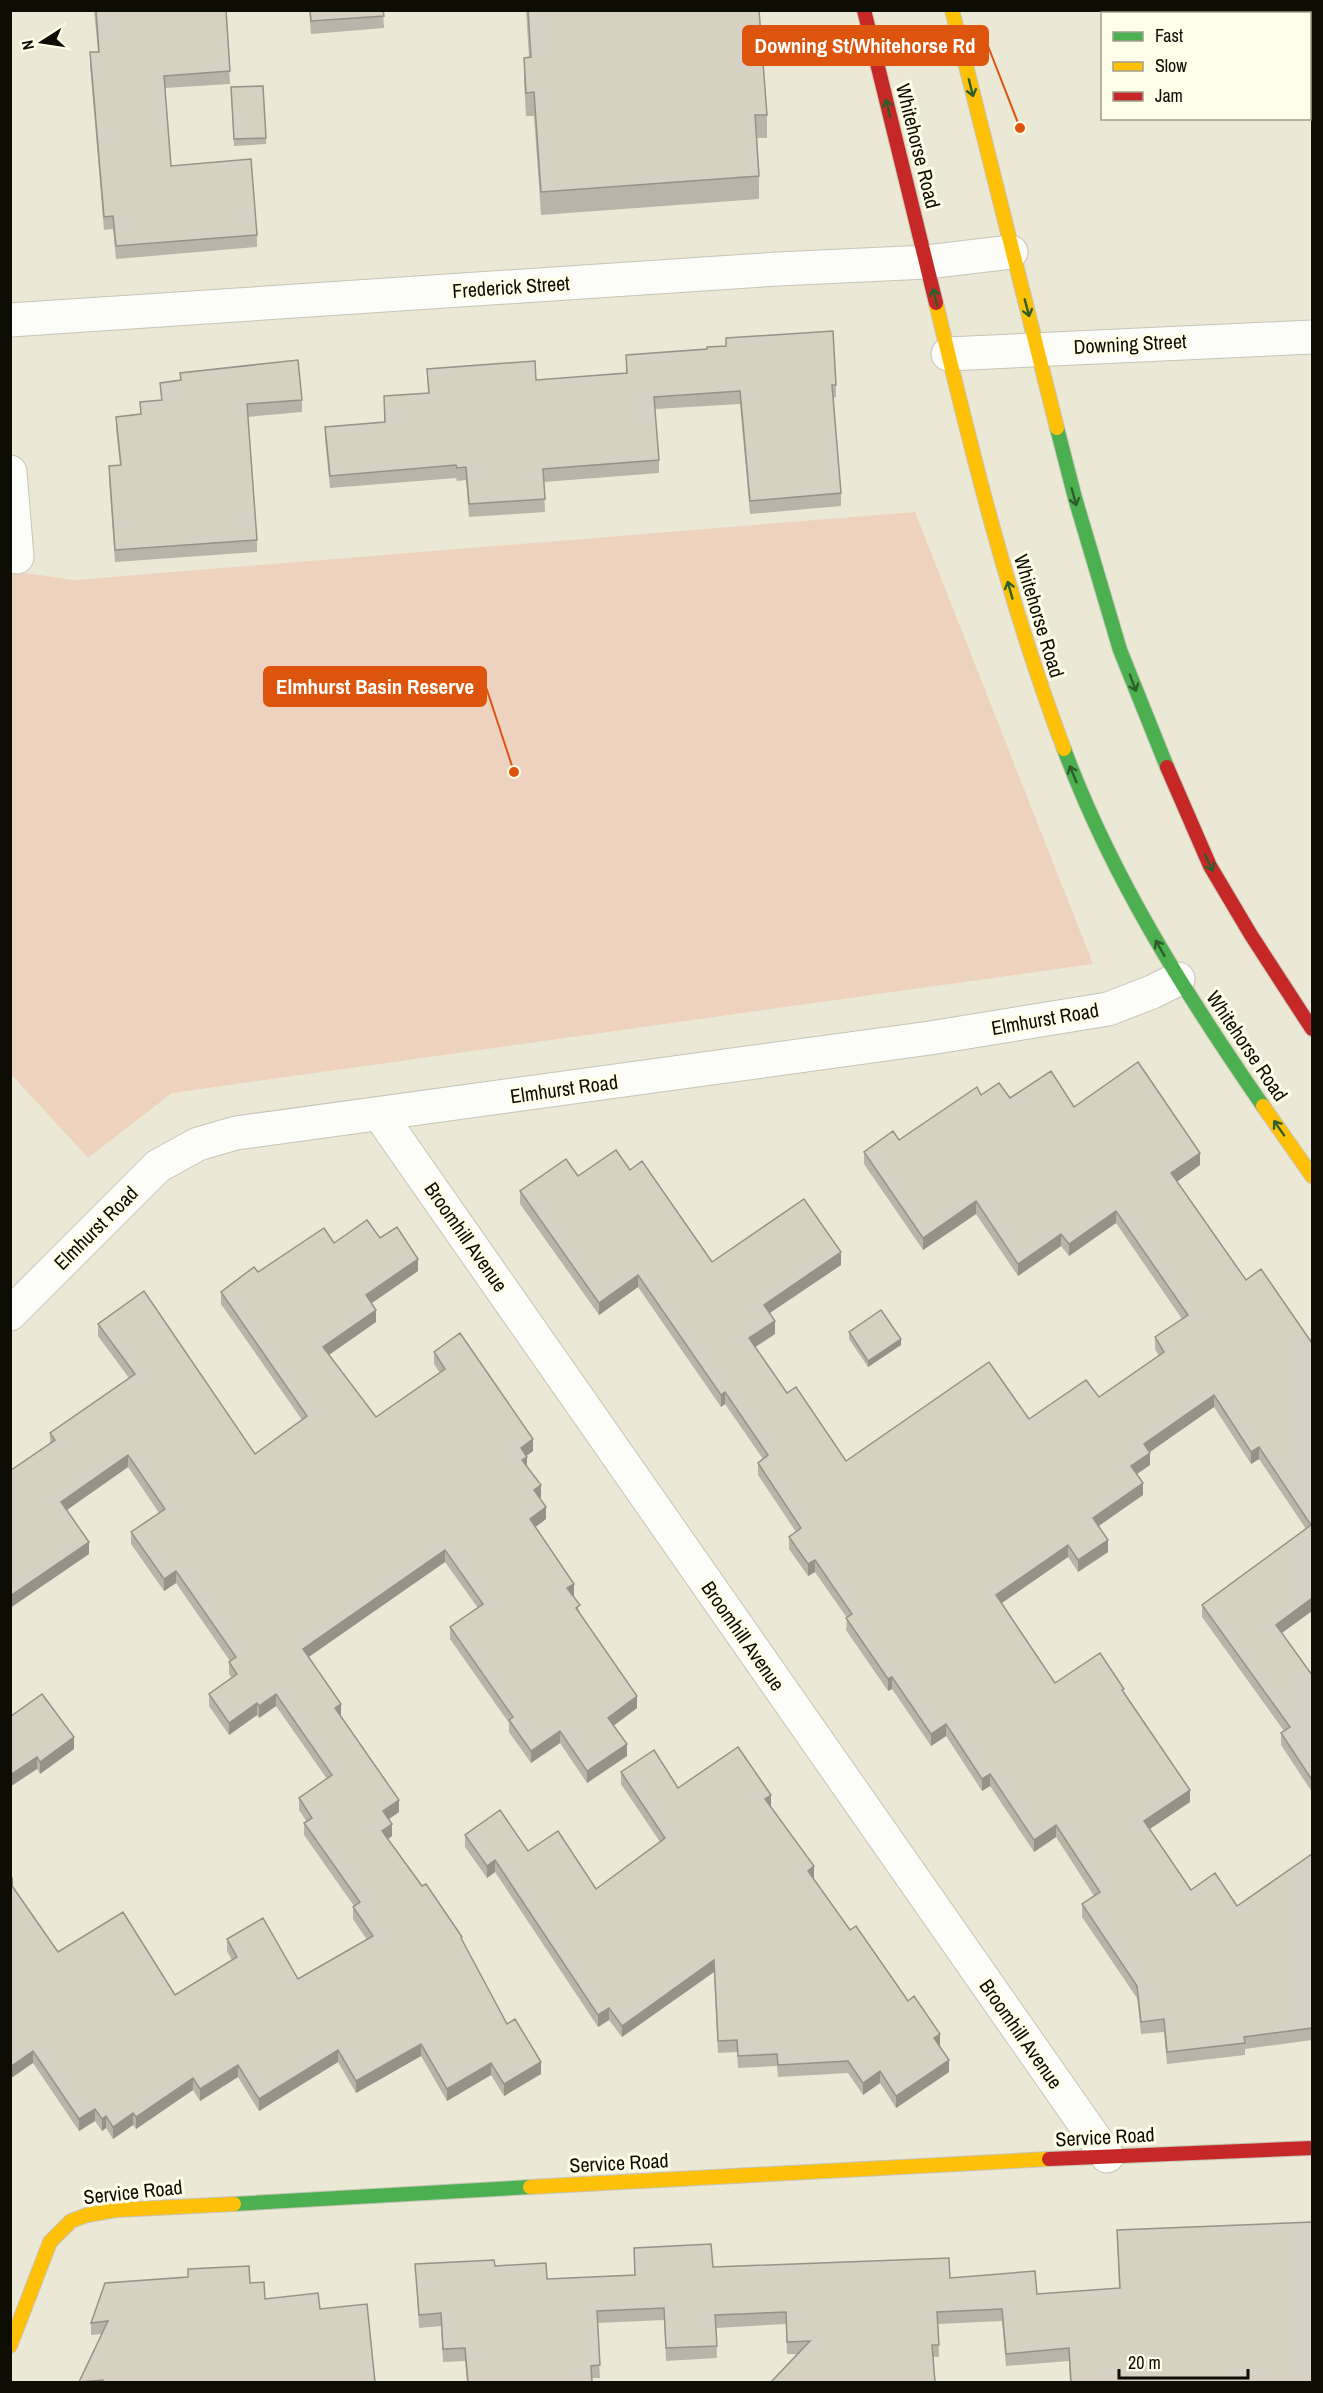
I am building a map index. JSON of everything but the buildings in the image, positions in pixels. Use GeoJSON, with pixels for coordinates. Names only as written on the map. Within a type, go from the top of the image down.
{"type":"FeatureCollection","features":[{"type":"Feature","properties":{"kind":"main road","name":"Whitehorse Road"},"geometry":{"type":"LineString","coordinates":[[864,10],[992,525],[1023,635],[1054,730],[1097,829],[1133,900],[1178,980],[1312,1176]]}},
{"type":"Feature","properties":{"kind":"main road"},"geometry":{"type":"LineString","coordinates":[[952,10],[1011,252],[1095,573],[1120,650],[1146,718],[1210,866],[1251,935],[1312,1029]]}},
{"type":"Feature","properties":{"kind":"main road","name":"Service Road"},"geometry":{"type":"LineString","coordinates":[[10,2346],[50,2242],[59,2230],[74,2218],[92,2214],[128,2209],[1107,2156],[1312,2148]]}},
{"type":"Feature","properties":{"kind":"street","name":"Frederick Street"},"geometry":{"type":"LineString","coordinates":[[10,320],[778,269],[927,262],[1011,252]]}},
{"type":"Feature","properties":{"kind":"street","name":"Downing Street"},"geometry":{"type":"LineString","coordinates":[[948,354],[1312,337]]}},
{"type":"Feature","properties":{"kind":"street"},"geometry":{"type":"LineString","coordinates":[[10,472],[17,557]]}},
{"type":"Feature","properties":{"kind":"street","name":"Elmhurst Road"},"geometry":{"type":"LineString","coordinates":[[10,1314],[158,1166],[198,1144],[236,1133],[930,1038],[1108,1009],[1178,980]]}},
{"type":"Feature","properties":{"kind":"street","name":"Broomhill Avenue"},"geometry":{"type":"LineString","coordinates":[[380,1115],[1107,2156]]}},
{"type":"Feature","properties":{"kind":"shaded area"},"geometry":{"type":"Polygon","coordinates":[[[915,512],[1093,964],[172,1093],[88,1158],[11,1074],[11,571],[74,580],[915,512]]]}},
{"type":"Feature","properties":{"kind":"traffic: fast"},"geometry":{"type":"LineString","coordinates":[[1057,428],[1120,650],[1167,767]]}},
{"type":"Feature","properties":{"kind":"traffic: fast"},"geometry":{"type":"LineString","coordinates":[[1064,749],[1104,843],[1152,934],[1206,1021],[1263,1106]]}},
{"type":"Feature","properties":{"kind":"traffic: fast"},"geometry":{"type":"LineString","coordinates":[[234,2204],[530,2187]]}},
{"type":"Feature","properties":{"kind":"traffic: slow"},"geometry":{"type":"LineString","coordinates":[[952,10],[1057,428]]}},
{"type":"Feature","properties":{"kind":"traffic: slow"},"geometry":{"type":"LineString","coordinates":[[936,303],[978,472],[1009,584],[1064,749]]}},
{"type":"Feature","properties":{"kind":"traffic: slow"},"geometry":{"type":"LineString","coordinates":[[1263,1106],[1312,1176]]}},
{"type":"Feature","properties":{"kind":"traffic: slow"},"geometry":{"type":"LineString","coordinates":[[530,2187],[1049,2159]]}},
{"type":"Feature","properties":{"kind":"traffic: slow"},"geometry":{"type":"LineString","coordinates":[[10,2346],[50,2242],[71,2221],[87,2215],[116,2210],[234,2204]]}},
{"type":"Feature","properties":{"kind":"traffic: jam"},"geometry":{"type":"LineString","coordinates":[[864,10],[936,303]]}},
{"type":"Feature","properties":{"kind":"traffic: jam"},"geometry":{"type":"LineString","coordinates":[[1167,767],[1210,866],[1251,935],[1312,1029]]}},
{"type":"Feature","properties":{"kind":"traffic: jam"},"geometry":{"type":"LineString","coordinates":[[1049,2159],[1312,2148]]}},
{"type":"Feature","properties":{"kind":"place","name":"Downing St/Whitehorse Rd"},"geometry":{"type":"Point","coordinates":[1020,128]}},
{"type":"Feature","properties":{"kind":"place","name":"Elmhurst Basin Reserve"},"geometry":{"type":"Point","coordinates":[514,772]}}]}
